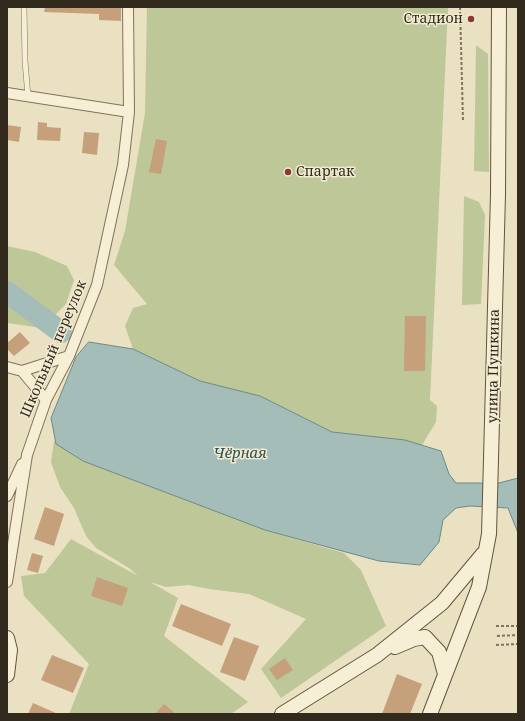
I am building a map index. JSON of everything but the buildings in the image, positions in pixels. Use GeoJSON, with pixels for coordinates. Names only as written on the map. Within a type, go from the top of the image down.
{"type":"FeatureCollection","features":[{"type":"Feature","properties":{"kind":"main road","name":"улица Пушкина"},"geometry":{"type":"LineString","coordinates":[[430,714],[444,674],[479,587],[484,552],[489,534],[498,194],[499,7]]}},
{"type":"Feature","properties":{"kind":"main road"},"geometry":{"type":"LineString","coordinates":[[282,714],[376,655],[442,603],[484,552]]}},
{"type":"Feature","properties":{"kind":"main road"},"geometry":{"type":"LineString","coordinates":[[376,655],[414,639],[425,637],[439,652],[444,674]]}},
{"type":"Feature","properties":{"kind":"main road"},"geometry":{"type":"LineString","coordinates":[[7,638],[10,650],[7,675]]}},
{"type":"Feature","properties":{"kind":"street","name":"Школьный переулок"},"geometry":{"type":"LineString","coordinates":[[7,582],[27,455],[46,400],[69,356],[97,285],[123,165],[129,112],[128,7]]}},
{"type":"Feature","properties":{"kind":"street"},"geometry":{"type":"LineString","coordinates":[[7,94],[129,112]]}},
{"type":"Feature","properties":{"kind":"street"},"geometry":{"type":"LineString","coordinates":[[7,367],[22,371],[69,356]]}},
{"type":"Feature","properties":{"kind":"street"},"geometry":{"type":"LineString","coordinates":[[22,371],[46,400]]}},
{"type":"Feature","properties":{"kind":"street"},"geometry":{"type":"LineString","coordinates":[[7,496],[27,455]]}},
{"type":"Feature","properties":{"kind":"lane"},"geometry":{"type":"LineString","coordinates":[[24,7],[25,61],[28,97]]}},
{"type":"Feature","properties":{"kind":"path"},"geometry":{"type":"LineString","coordinates":[[460,7],[463,121]]}},
{"type":"Feature","properties":{"kind":"path"},"geometry":{"type":"LineString","coordinates":[[496,626],[518,626]]}},
{"type":"Feature","properties":{"kind":"path"},"geometry":{"type":"LineString","coordinates":[[497,636],[518,635]]}},
{"type":"Feature","properties":{"kind":"path"},"geometry":{"type":"LineString","coordinates":[[496,645],[518,644]]}},
{"type":"Feature","properties":{"kind":"green space","name":"Спартак"},"geometry":{"type":"Polygon","coordinates":[[[147,7],[448,7],[430,400],[437,406],[436,422],[422,445],[405,440],[332,432],[260,396],[200,381],[133,349],[125,326],[133,308],[147,304],[114,265],[125,231],[145,113],[147,7]]]}},
{"type":"Feature","properties":{"kind":"green space"},"geometry":{"type":"Polygon","coordinates":[[[476,45],[488,54],[489,172],[474,171],[476,45]]]}},
{"type":"Feature","properties":{"kind":"green space"},"geometry":{"type":"Polygon","coordinates":[[[464,196],[479,202],[485,215],[481,304],[462,305],[464,196]]]}},
{"type":"Feature","properties":{"kind":"green space"},"geometry":{"type":"Polygon","coordinates":[[[7,246],[35,252],[67,266],[74,280],[66,304],[42,328],[7,323],[7,246]]]}},
{"type":"Feature","properties":{"kind":"green space"},"geometry":{"type":"Polygon","coordinates":[[[54,441],[83,461],[265,530],[344,553],[361,570],[386,626],[281,698],[261,669],[306,619],[249,594],[189,585],[166,587],[150,582],[178,598],[164,636],[248,702],[231,714],[69,714],[89,664],[24,596],[21,576],[45,573],[71,539],[138,576],[129,568],[96,548],[86,536],[74,508],[60,487],[51,462],[54,441]]]}},
{"type":"Feature","properties":{"kind":"water","name":"Чёрная"},"geometry":{"type":"Polygon","coordinates":[[[89,342],[133,349],[200,381],[260,396],[332,432],[405,440],[441,451],[449,474],[456,483],[499,483],[518,478],[518,533],[508,508],[470,506],[456,508],[443,520],[439,542],[420,565],[379,561],[265,530],[83,461],[56,444],[51,418],[76,357],[89,342]]]}},
{"type":"Feature","properties":{"kind":"waterway","name":"Чёрная"},"geometry":{"type":"LineString","coordinates":[[7,292],[61,332]]}},
{"type":"Feature","properties":{"kind":"place","name":"Стадион"},"geometry":{"type":"Point","coordinates":[471,19]}},
{"type":"Feature","properties":{"kind":"place","name":"Спартак"},"geometry":{"type":"Point","coordinates":[288,172]}}]}
